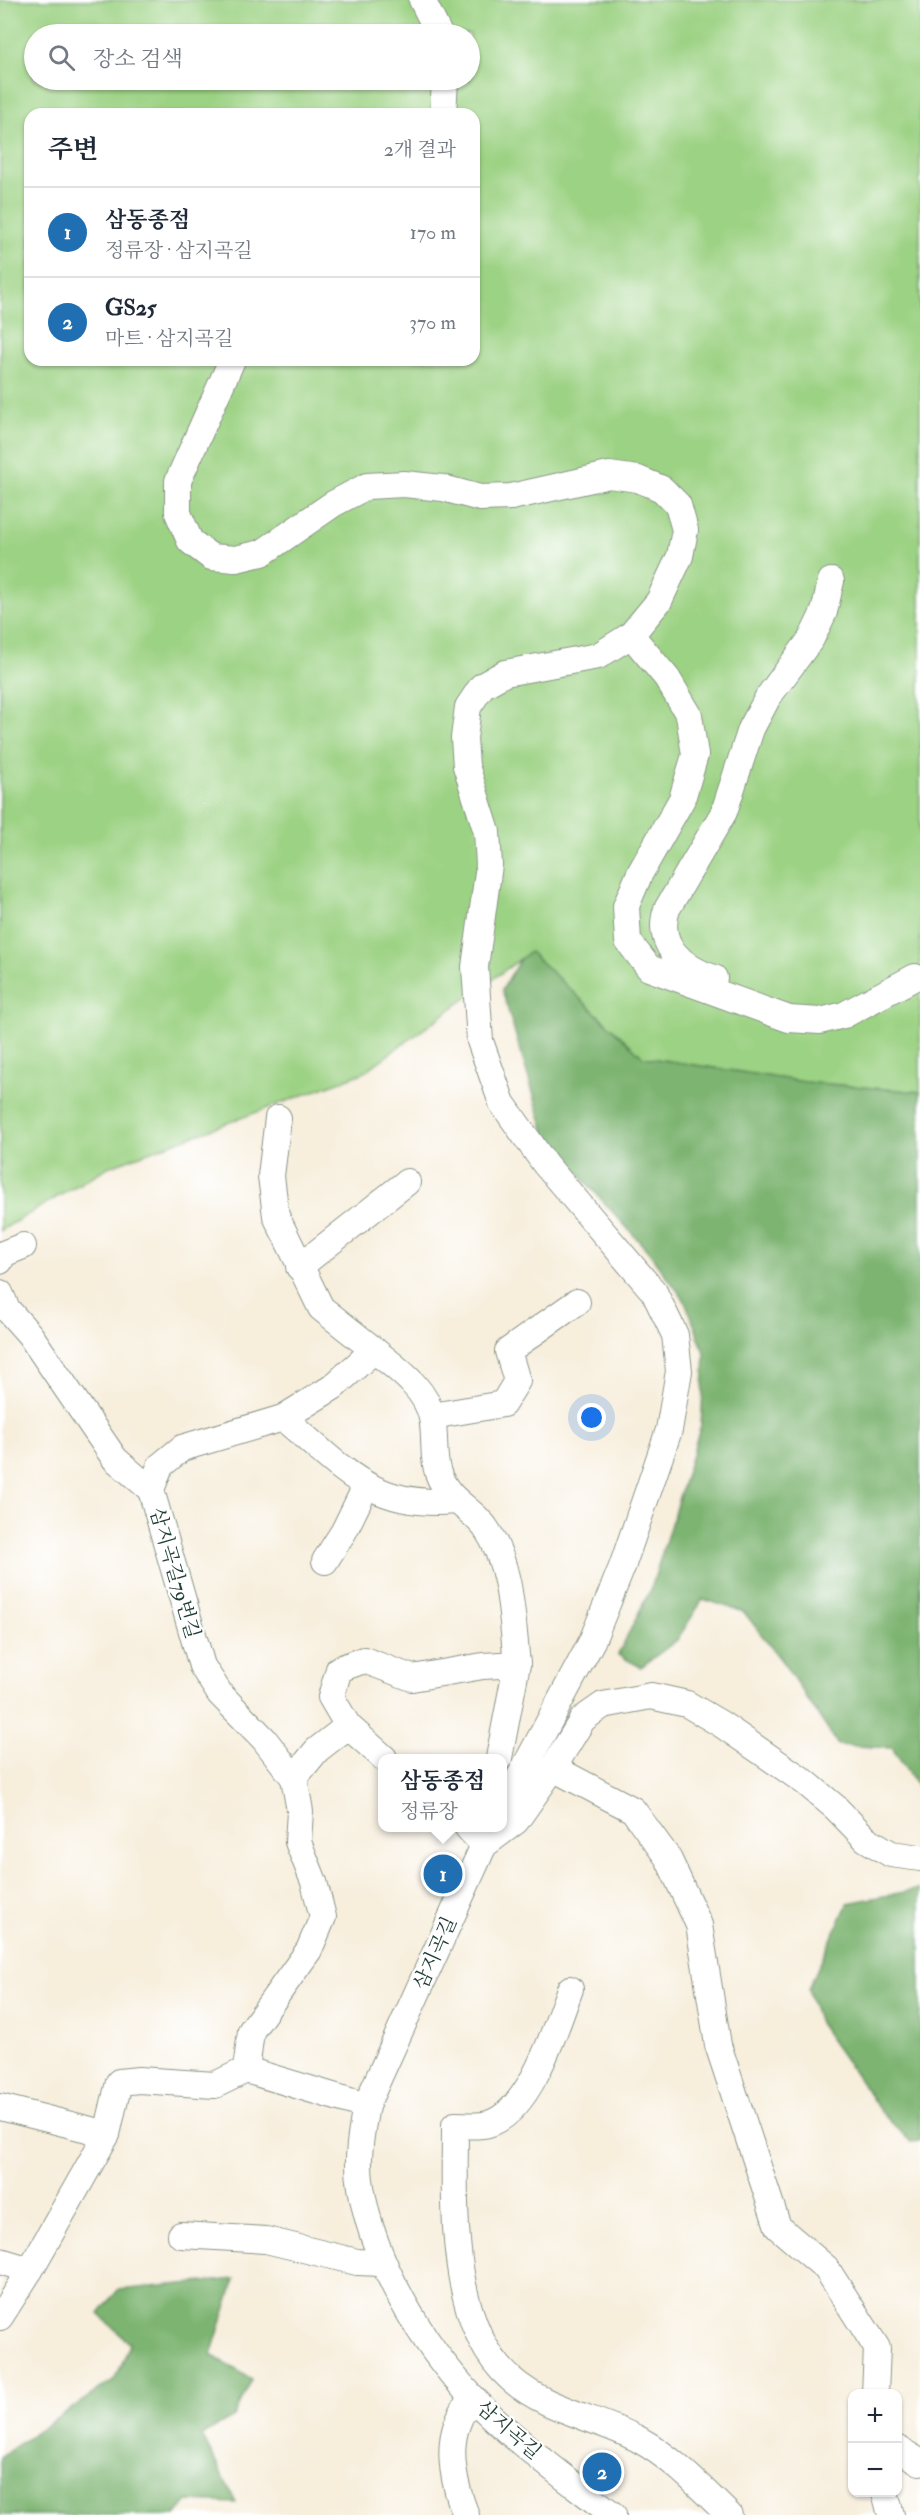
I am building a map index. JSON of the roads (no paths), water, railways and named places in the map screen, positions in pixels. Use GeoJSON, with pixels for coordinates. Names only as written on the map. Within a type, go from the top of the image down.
{"type":"FeatureCollection","features":[{"type":"Feature","properties":{"kind":"street"},"geometry":{"type":"LineString","coordinates":[[422,0],[434,24]]}},
{"type":"Feature","properties":{"kind":"street"},"geometry":{"type":"LineString","coordinates":[[443,108],[444,90]]}},
{"type":"Feature","properties":{"kind":"street"},"geometry":{"type":"LineString","coordinates":[[229,366],[178,481],[178,513],[190,541],[211,557],[236,559],[262,553],[333,504],[367,486],[404,484],[443,488],[480,498],[511,497],[609,475],[638,478],[662,489],[678,505],[685,530],[680,556],[659,601],[631,635],[598,656],[505,674],[482,687],[468,707],[464,738],[466,766],[487,832],[489,865],[475,967],[480,1041],[502,1103],[545,1164],[654,1292],[675,1335],[679,1371],[669,1430],[618,1578],[592,1641],[507,1800]]}},
{"type":"Feature","properties":{"kind":"street"},"geometry":{"type":"LineString","coordinates":[[789,1019],[774,1001],[760,993],[700,973],[678,957],[666,941],[662,923],[667,909],[724,812],[751,729],[759,713],[768,697],[811,639],[824,612],[831,581]]}},
{"type":"Feature","properties":{"kind":"street"},"geometry":{"type":"LineString","coordinates":[[631,635],[667,678],[689,715],[695,755],[682,799],[640,873],[626,906],[628,941],[649,968],[789,1019],[820,1021],[844,1015],[915,977]]}},
{"type":"Feature","properties":{"kind":"street"},"geometry":{"type":"LineString","coordinates":[[278,1118],[271,1176],[276,1216],[299,1267],[321,1308],[411,1380],[432,1416],[438,1472],[454,1501],[484,1526],[498,1552],[508,1586],[518,1664],[500,1754]]}},
{"type":"Feature","properties":{"kind":"street"},"geometry":{"type":"LineString","coordinates":[[299,1267],[408,1182]]}},
{"type":"Feature","properties":{"kind":"street"},"geometry":{"type":"LineString","coordinates":[[0,1261],[3,1254],[23,1246]]}},
{"type":"Feature","properties":{"kind":"street"},"geometry":{"type":"LineString","coordinates":[[0,1293],[8,1309],[30,1335],[115,1459],[151,1490]]}},
{"type":"Feature","properties":{"kind":"street"},"geometry":{"type":"LineString","coordinates":[[432,1416],[502,1404],[517,1381],[508,1351],[577,1302]]}},
{"type":"Feature","properties":{"kind":"street","name":"삼지곡길79번길"},"geometry":{"type":"LineString","coordinates":[[246,2070],[251,2031],[309,1950],[322,1917],[315,1882],[298,1842],[300,1812],[294,1778],[264,1739],[220,1694],[202,1666],[151,1490],[160,1466],[182,1448],[283,1418],[333,1387],[374,1350]]}},
{"type":"Feature","properties":{"kind":"street"},"geometry":{"type":"LineString","coordinates":[[283,1418],[366,1486],[391,1498],[426,1504],[454,1501]]}},
{"type":"Feature","properties":{"kind":"street"},"geometry":{"type":"LineString","coordinates":[[325,1561],[344,1532],[366,1486]]}},
{"type":"Feature","properties":{"kind":"street"},"geometry":{"type":"LineString","coordinates":[[380,1754],[348,1726],[331,1697],[339,1670],[364,1660],[412,1678],[483,1666],[518,1664]]}},
{"type":"Feature","properties":{"kind":"street","name":"삼지곡길"},"geometry":{"type":"LineString","coordinates":[[507,1824],[516,1821],[553,1768],[583,1719],[603,1705],[651,1696],[687,1704],[805,1782],[836,1808],[866,1839],[891,1854],[920,1858]]}},
{"type":"Feature","properties":{"kind":"street"},"geometry":{"type":"LineString","coordinates":[[294,1778],[317,1750],[348,1726]]}},
{"type":"Feature","properties":{"kind":"street"},"geometry":{"type":"LineString","coordinates":[[553,1768],[633,1810],[668,1858],[699,1925],[718,2045],[778,2227],[826,2268],[877,2348],[875,2389]]}},
{"type":"Feature","properties":{"kind":"street","name":"삼지곡길"},"geometry":{"type":"LineString","coordinates":[[483,1832],[366,2106],[359,2143],[360,2186],[382,2263],[428,2341],[472,2397],[514,2437],[613,2515]]}},
{"type":"Feature","properties":{"kind":"street"},"geometry":{"type":"LineString","coordinates":[[570,1989],[535,2079],[510,2109],[488,2124],[455,2125],[454,2236],[463,2284],[476,2326],[491,2355],[511,2379],[535,2396],[639,2440],[683,2471],[729,2515]]}},
{"type":"Feature","properties":{"kind":"street"},"geometry":{"type":"LineString","coordinates":[[0,2317],[30,2270],[106,2134],[119,2082],[139,2080],[215,2085],[246,2070],[366,2106]]}},
{"type":"Feature","properties":{"kind":"street"},"geometry":{"type":"LineString","coordinates":[[0,2107],[106,2134]]}},
{"type":"Feature","properties":{"kind":"street"},"geometry":{"type":"LineString","coordinates":[[181,2235],[266,2240],[357,2262],[382,2263]]}},
{"type":"Feature","properties":{"kind":"street"},"geometry":{"type":"LineString","coordinates":[[0,2261],[30,2270]]}},
{"type":"Feature","properties":{"kind":"street"},"geometry":{"type":"LineString","coordinates":[[466,2515],[455,2489],[453,2455],[457,2423],[472,2397]]}},
{"type":"Feature","properties":{"kind":"street"},"geometry":{"type":"LineString","coordinates":[[902,2452],[920,2462]]}},
{"type":"Feature","properties":{"kind":"street"},"geometry":{"type":"LineString","coordinates":[[886,2497],[891,2515]]}},
{"type":"Feature","properties":{"kind":"place","name":"삼동종점"},"geometry":{"type":"Point","coordinates":[443,1874]}},
{"type":"Feature","properties":{"kind":"place","name":"GS25"},"geometry":{"type":"Point","coordinates":[602,2472]}}]}
